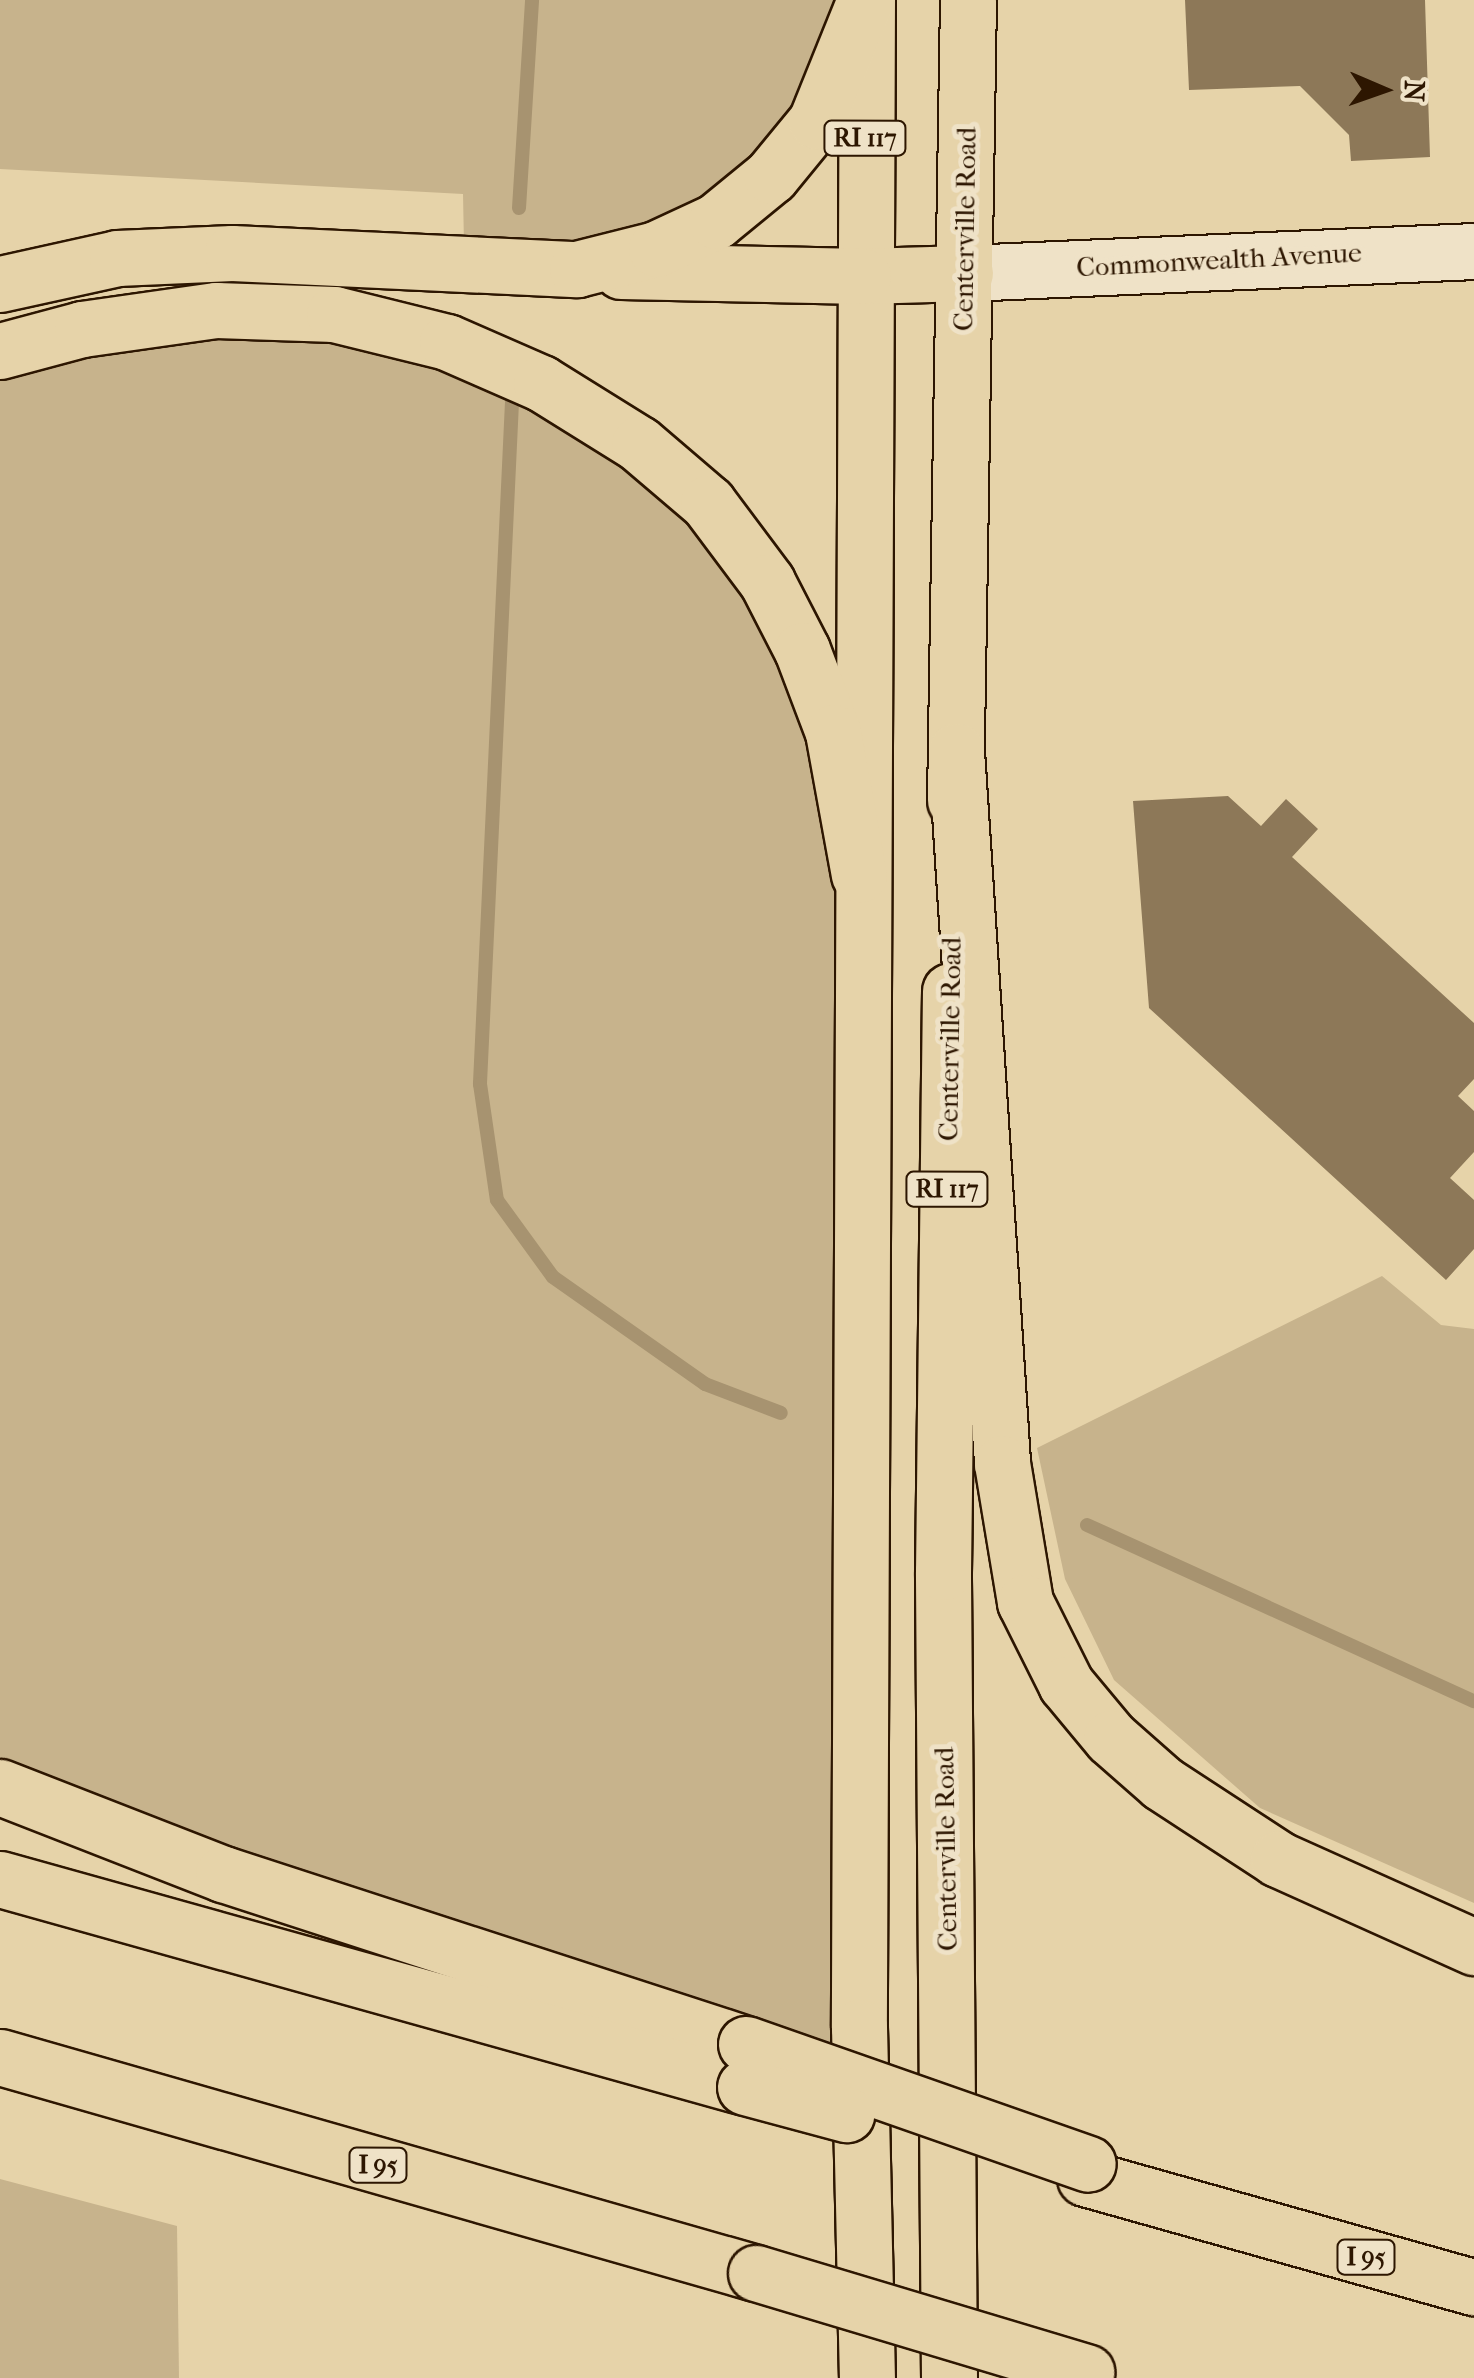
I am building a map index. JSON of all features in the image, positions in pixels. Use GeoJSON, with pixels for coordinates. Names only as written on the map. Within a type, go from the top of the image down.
{"type":"FeatureCollection","features":[{"type":"Feature","properties":{"kind":"main road"},"geometry":{"type":"LineString","coordinates":[[578,270],[656,249],[716,221],[771,176],[816,121],[866,0]]}},
{"type":"Feature","properties":{"kind":"main road","name":"RI 117"},"geometry":{"type":"LineString","coordinates":[[866,0],[859,2027],[867,2378]]}},
{"type":"Feature","properties":{"kind":"main road","name":"Centerville Road"},"geometry":{"type":"LineString","coordinates":[[949,2378],[944,1553],[968,0]]}},
{"type":"Feature","properties":{"kind":"main road"},"geometry":{"type":"LineString","coordinates":[[0,284],[118,258],[232,253],[578,270],[863,276],[965,273]]}},
{"type":"Feature","properties":{"kind":"main road"},"geometry":{"type":"LineString","coordinates":[[0,350],[82,329],[216,310],[334,314],[447,342],[557,393],[639,444],[708,504],[767,582],[802,650],[832,732],[860,876]]}},
{"type":"Feature","properties":{"kind":"main road"},"geometry":{"type":"LineString","coordinates":[[956,751],[1002,1463],[1026,1602],[1066,1684],[1111,1738],[1162,1783],[1278,1858],[1474,1946]]}},
{"type":"Feature","properties":{"kind":"main road"},"geometry":{"type":"LineString","coordinates":[[0,1787],[222,1874],[746,2065]]}},
{"type":"Feature","properties":{"kind":"main road"},"geometry":{"type":"LineString","coordinates":[[0,1879],[746,2065]]}},
{"type":"Feature","properties":{"kind":"main road","name":"I 95"},"geometry":{"type":"LineString","coordinates":[[0,2056],[1097,2375]]}},
{"type":"Feature","properties":{"kind":"main road","name":"I 95"},"geometry":{"type":"LineString","coordinates":[[746,2065],[1258,2228],[1474,2287]]}},
{"type":"Feature","properties":{"kind":"street","name":"Commonwealth Avenue"},"geometry":{"type":"LineString","coordinates":[[965,273],[1474,251]]}},
{"type":"Feature","properties":{"kind":"shaded area"},"geometry":{"type":"Polygon","coordinates":[[[0,0],[847,0],[793,154],[659,243],[464,245],[463,194],[0,169],[0,0]]]}},
{"type":"Feature","properties":{"kind":"shaded area"},"geometry":{"type":"Polygon","coordinates":[[[330,326],[530,386],[756,562],[857,885],[864,2078],[0,1784],[0,357],[330,326]]]}},
{"type":"Feature","properties":{"kind":"shaded area"},"geometry":{"type":"Polygon","coordinates":[[[1382,1276],[1441,1325],[1474,1329],[1474,1903],[1260,1808],[1114,1680],[1065,1579],[1037,1448],[1382,1276]]]}},
{"type":"Feature","properties":{"kind":"shaded area"},"geometry":{"type":"Polygon","coordinates":[[[0,2179],[177,2226],[179,2378],[0,2378],[0,2179]]]}},
{"type":"Feature","properties":{"kind":"building"},"geometry":{"type":"Polygon","coordinates":[[[1185,0],[1425,0],[1430,157],[1351,161],[1349,135],[1300,86],[1189,90],[1185,0]]]}},
{"type":"Feature","properties":{"kind":"building"},"geometry":{"type":"Polygon","coordinates":[[[1228,796],[1261,826],[1286,799],[1318,829],[1292,857],[1474,1023],[1474,1079],[1458,1096],[1474,1111],[1474,1152],[1450,1178],[1474,1200],[1474,1249],[1446,1280],[1149,1008],[1133,801],[1228,796]]]}},
{"type":"Feature","properties":{"kind":"waterway"},"geometry":{"type":"LineString","coordinates":[[519,208],[532,0]]}},
{"type":"Feature","properties":{"kind":"waterway"},"geometry":{"type":"LineString","coordinates":[[512,402],[480,1084],[497,1200],[553,1277],[705,1384],[781,1413]]}},
{"type":"Feature","properties":{"kind":"waterway"},"geometry":{"type":"LineString","coordinates":[[1087,1525],[1474,1701]]}}]}
